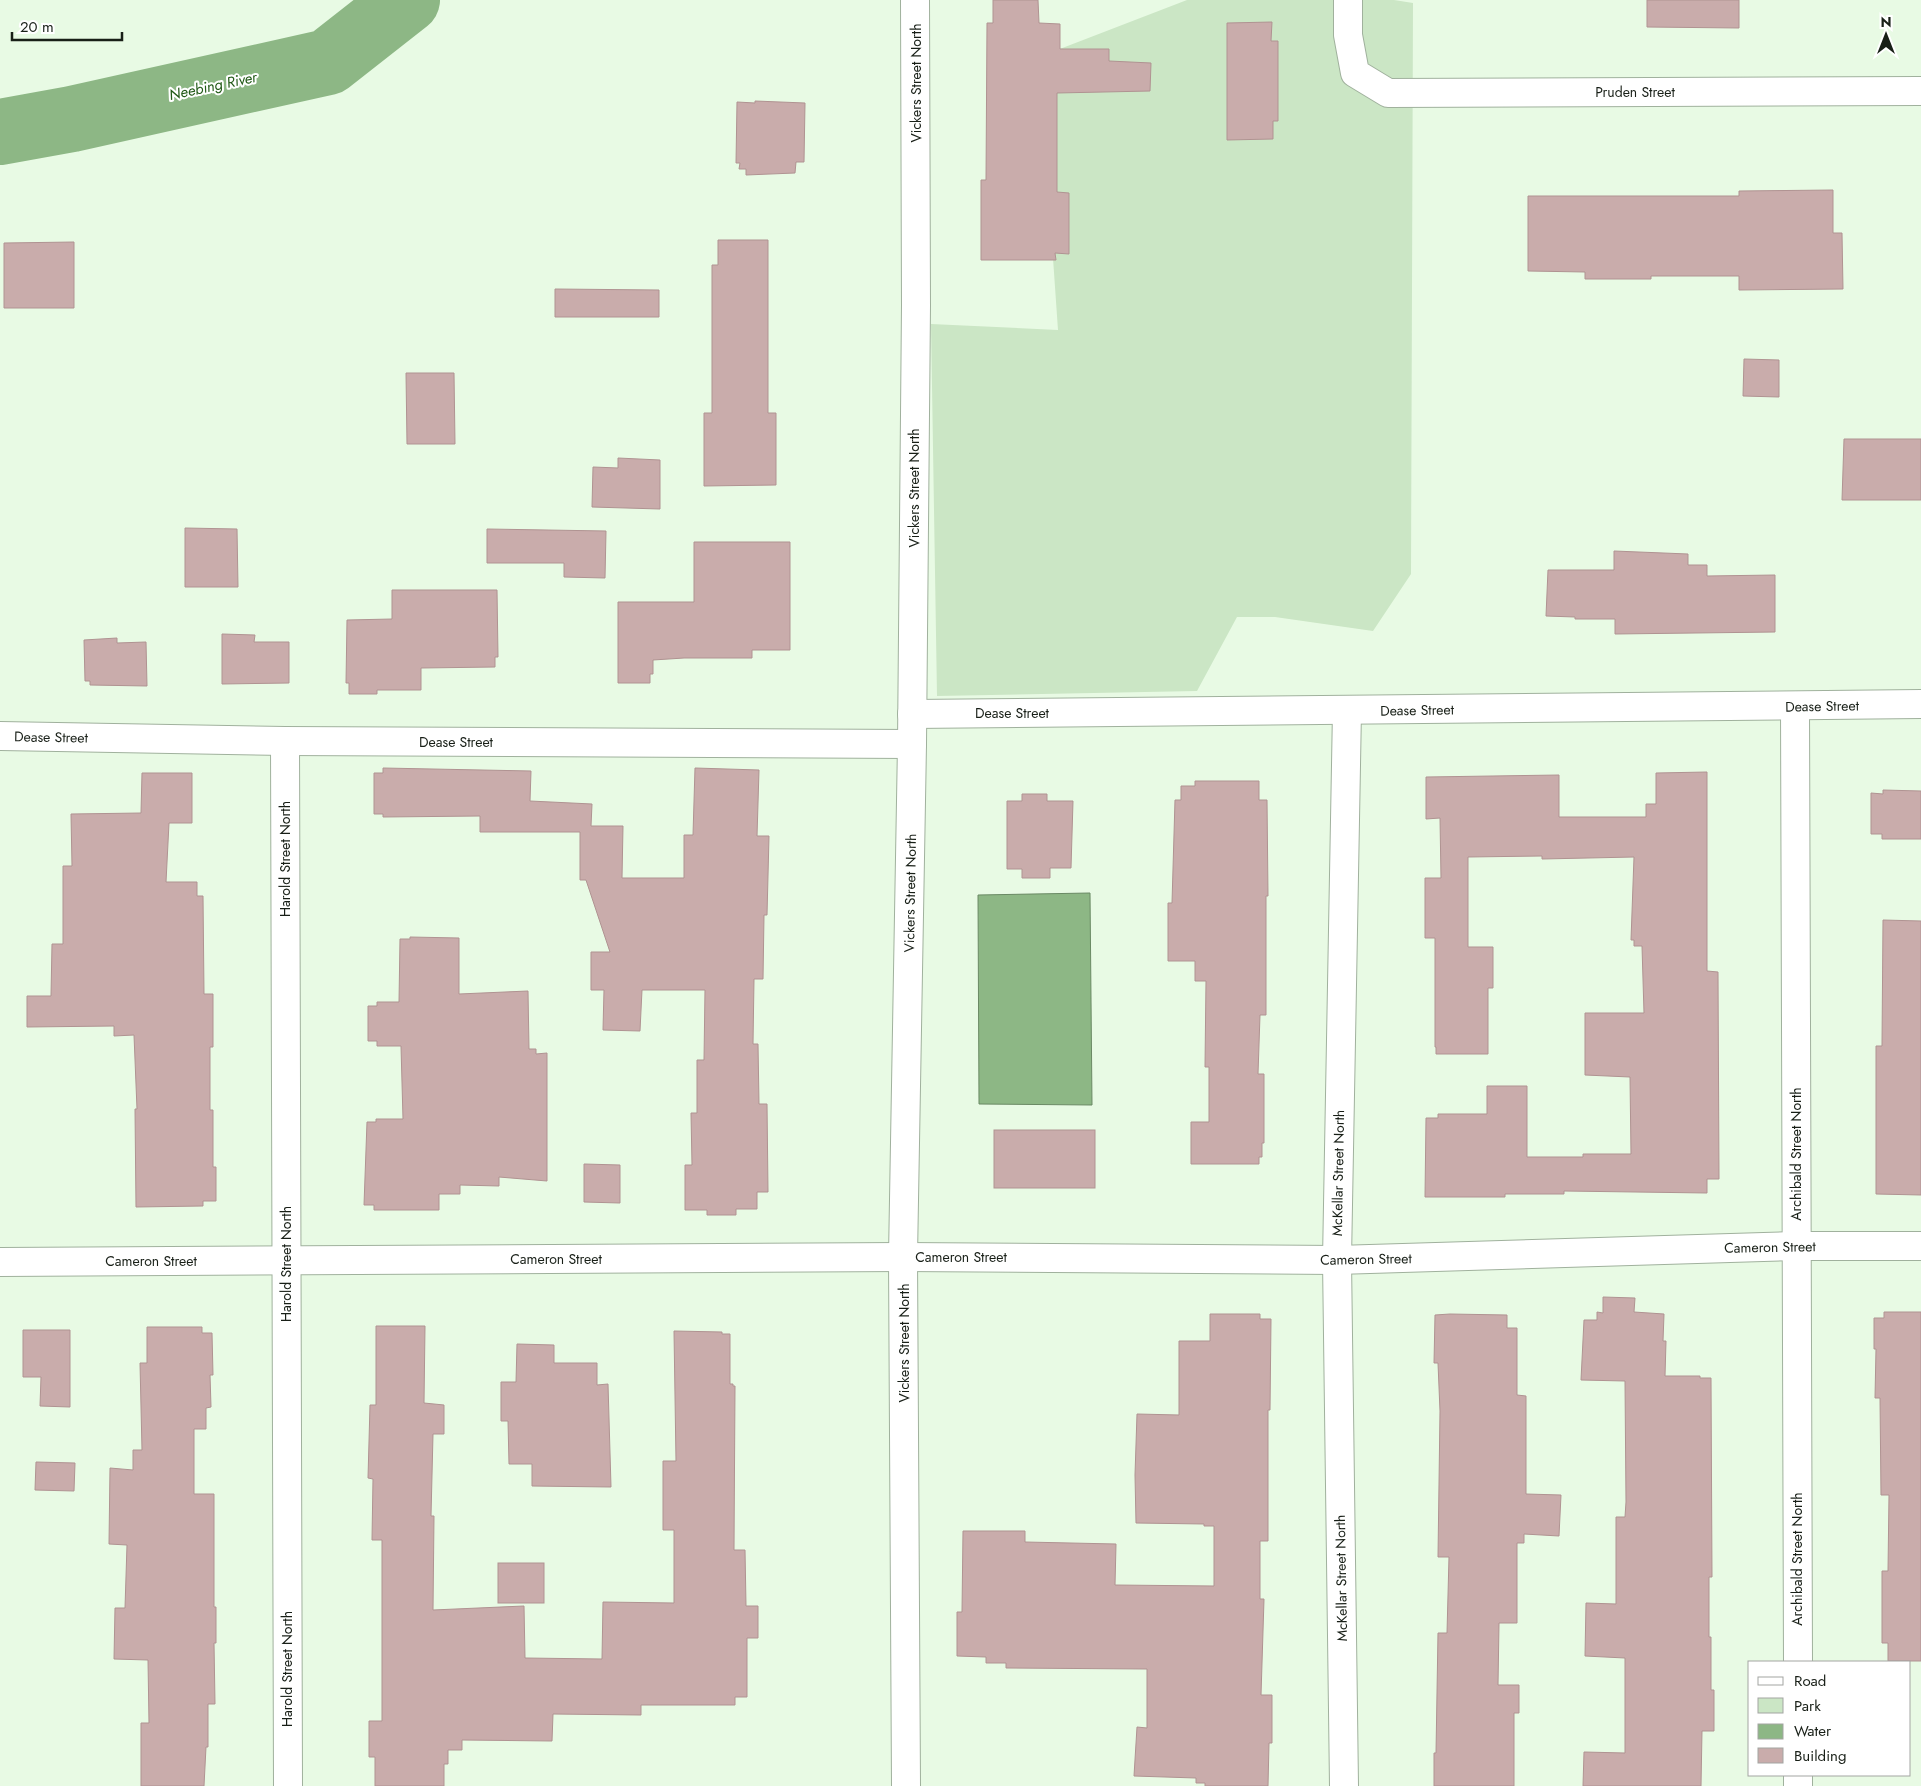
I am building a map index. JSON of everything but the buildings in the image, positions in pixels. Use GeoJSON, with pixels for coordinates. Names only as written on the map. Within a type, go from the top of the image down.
{"type":"FeatureCollection","features":[{"type":"Feature","properties":{"kind":"street","name":"Vickers Street North"},"geometry":{"type":"LineString","coordinates":[[906,1786],[904,1257],[912,744],[916,305],[916,0]]}},
{"type":"Feature","properties":{"kind":"street","name":"Pruden Street"},"geometry":{"type":"LineString","coordinates":[[1348,0],[1348,35],[1355,73],[1388,93],[1921,91]]}},
{"type":"Feature","properties":{"kind":"street","name":"Dease Street"},"geometry":{"type":"LineString","coordinates":[[912,714],[1921,704]]}},
{"type":"Feature","properties":{"kind":"street","name":"Archibald Street North"},"geometry":{"type":"LineString","coordinates":[[1795,706],[1798,1661]]}},
{"type":"Feature","properties":{"kind":"street","name":"McKellar Street North"},"geometry":{"type":"LineString","coordinates":[[1344,1786],[1337,1260],[1347,710]]}},
{"type":"Feature","properties":{"kind":"street","name":"Dease Street"},"geometry":{"type":"LineString","coordinates":[[0,736],[285,741],[912,744]]}},
{"type":"Feature","properties":{"kind":"street","name":"Harold Street North"},"geometry":{"type":"LineString","coordinates":[[285,741],[288,1786]]}},
{"type":"Feature","properties":{"kind":"street","name":"Cameron Street"},"geometry":{"type":"LineString","coordinates":[[0,1262],[904,1257],[1337,1260],[1796,1246],[1921,1246]]}},
{"type":"Feature","properties":{"kind":"green space"},"geometry":{"type":"Polygon","coordinates":[[[1187,0],[1394,0],[1413,3],[1411,574],[1373,631],[1275,617],[1237,617],[1197,691],[937,696],[931,324],[1058,330],[1039,57],[1187,0]]]}},
{"type":"Feature","properties":{"kind":"water"},"geometry":{"type":"Polygon","coordinates":[[[1090,893],[1092,1105],[979,1104],[978,895],[1090,893]]]}},
{"type":"Feature","properties":{"kind":"waterway","name":"Neebing River"},"geometry":{"type":"LineString","coordinates":[[0,132],[72,119],[328,62],[407,0]]}}]}
